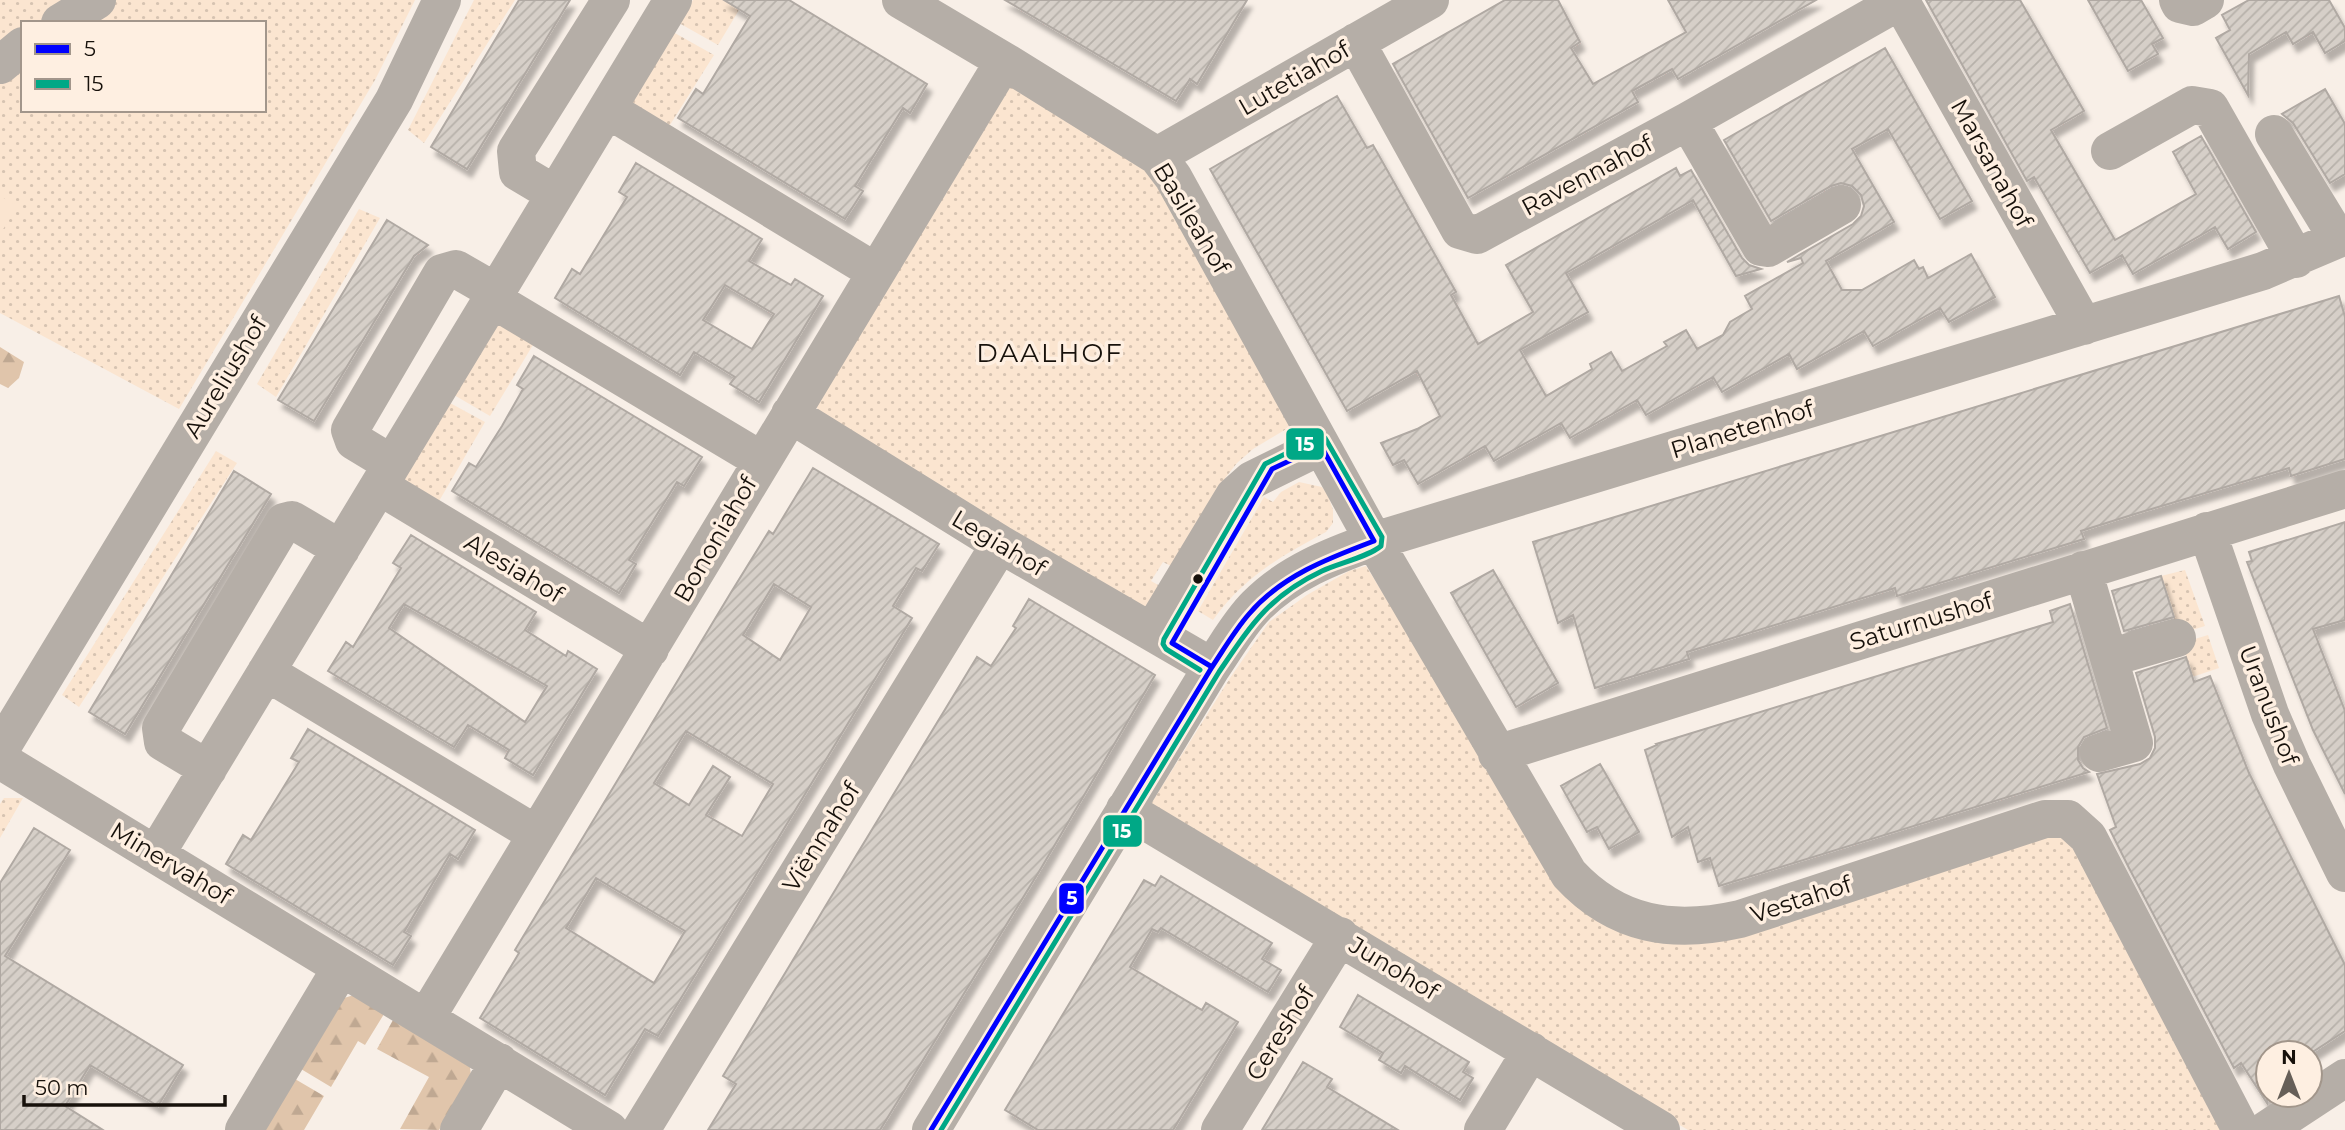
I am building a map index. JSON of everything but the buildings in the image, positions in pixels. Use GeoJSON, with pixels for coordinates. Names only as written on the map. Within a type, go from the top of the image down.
{"type":"FeatureCollection","features":[{"type":"Feature","properties":{"kind":"street"},"geometry":{"type":"LineString","coordinates":[[63,21],[97,0]]}},
{"type":"Feature","properties":{"kind":"street","name":"Aureliushof"},"geometry":{"type":"LineString","coordinates":[[0,750],[394,100],[442,0]]}},
{"type":"Feature","properties":{"kind":"street"},"geometry":{"type":"LineString","coordinates":[[555,194],[518,172],[516,151],[611,0]]}},
{"type":"Feature","properties":{"kind":"street"},"geometry":{"type":"LineString","coordinates":[[156,854],[673,0]]}},
{"type":"Feature","properties":{"kind":"street","name":"Basileahof"},"geometry":{"type":"LineString","coordinates":[[901,0],[1157,156],[1173,177],[1374,541]]}},
{"type":"Feature","properties":{"kind":"street","name":"Ravennahof"},"geometry":{"type":"LineString","coordinates":[[1356,42],[1460,230],[1476,235],[1688,121],[1900,1]]}},
{"type":"Feature","properties":{"kind":"street","name":"Marsanahof"},"geometry":{"type":"LineString","coordinates":[[1900,1],[2084,326]]}},
{"type":"Feature","properties":{"kind":"street","name":"Lutetiahof"},"geometry":{"type":"LineString","coordinates":[[1157,156],[1356,42],[1401,6]]}},
{"type":"Feature","properties":{"kind":"street"},"geometry":{"type":"LineString","coordinates":[[0,65],[21,48]]}},
{"type":"Feature","properties":{"kind":"street","name":"Bononiahof"},"geometry":{"type":"LineString","coordinates":[[426,1018],[1004,61]]}},
{"type":"Feature","properties":{"kind":"street"},"geometry":{"type":"LineString","coordinates":[[2110,151],[2192,105],[2210,108],[2296,258]]}},
{"type":"Feature","properties":{"kind":"street"},"geometry":{"type":"LineString","coordinates":[[607,109],[876,272]]}},
{"type":"Feature","properties":{"kind":"street"},"geometry":{"type":"LineString","coordinates":[[1688,121],[1761,247],[1768,248],[1842,205]]}},
{"type":"Feature","properties":{"kind":"street"},"geometry":{"type":"LineString","coordinates":[[2274,134],[2342,238]]}},
{"type":"Feature","properties":{"kind":"street","name":"Planetenhof"},"geometry":{"type":"LineString","coordinates":[[931,1130],[1212,667],[1246,617],[1264,598],[1312,566],[1374,541],[2084,326],[2296,258],[2342,238]]}},
{"type":"Feature","properties":{"kind":"street","name":"Alesiahof"},"geometry":{"type":"LineString","coordinates":[[494,296],[456,269],[442,273],[350,430],[354,441],[385,475],[650,649]]}},
{"type":"Feature","properties":{"kind":"street"},"geometry":{"type":"LineString","coordinates":[[494,296],[761,460]]}},
{"type":"Feature","properties":{"kind":"street","name":"Legiahof"},"geometry":{"type":"LineString","coordinates":[[790,414],[1000,544],[1212,667]]}},
{"type":"Feature","properties":{"kind":"street"},"geometry":{"type":"LineString","coordinates":[[1162,637],[1272,468],[1321,446]]}},
{"type":"Feature","properties":{"kind":"street","name":"Saturnushof"},"geometry":{"type":"LineString","coordinates":[[1497,754],[2345,489]]}},
{"type":"Feature","properties":{"kind":"street"},"geometry":{"type":"LineString","coordinates":[[208,769],[163,742],[161,728],[284,522],[292,520],[341,549]]}},
{"type":"Feature","properties":{"kind":"street","name":"Uranushof"},"geometry":{"type":"LineString","coordinates":[[2207,531],[2270,714],[2345,873]]}},
{"type":"Feature","properties":{"kind":"street","name":"Vestahof"},"geometry":{"type":"LineString","coordinates":[[1374,541],[1497,754],[1569,874],[1584,891],[1631,918],[1653,923],[1698,926],[1740,919],[2045,819],[2068,819],[2088,837],[2241,1130]]}},
{"type":"Feature","properties":{"kind":"street","name":"Viënnahof"},"geometry":{"type":"LineString","coordinates":[[641,1130],[1000,544]]}},
{"type":"Feature","properties":{"kind":"street"},"geometry":{"type":"LineString","coordinates":[[2083,570],[2134,743],[2099,753]]}},
{"type":"Feature","properties":{"kind":"street"},"geometry":{"type":"LineString","coordinates":[[2109,658],[2177,638]]}},
{"type":"Feature","properties":{"kind":"street"},"geometry":{"type":"LineString","coordinates":[[266,672],[536,834]]}},
{"type":"Feature","properties":{"kind":"street","name":"Minervahof"},"geometry":{"type":"LineString","coordinates":[[0,760],[609,1130]]}},
{"type":"Feature","properties":{"kind":"street","name":"Junohof"},"geometry":{"type":"LineString","coordinates":[[1125,809],[1661,1130]]}},
{"type":"Feature","properties":{"kind":"street","name":"Cereshof"},"geometry":{"type":"LineString","coordinates":[[1220,1130],[1340,936]]}},
{"type":"Feature","properties":{"kind":"street"},"geometry":{"type":"LineString","coordinates":[[244,1130],[341,968]]}},
{"type":"Feature","properties":{"kind":"street"},"geometry":{"type":"LineString","coordinates":[[1483,1130],[1531,1051]]}},
{"type":"Feature","properties":{"kind":"street"},"geometry":{"type":"LineString","coordinates":[[458,1130],[499,1062]]}},
{"type":"Feature","properties":{"kind":"street"},"geometry":{"type":"LineString","coordinates":[[2266,1130],[2345,1079]]}},
{"type":"Feature","properties":{"kind":"shaded area"},"geometry":{"type":"Polygon","coordinates":[[[0,0],[415,0],[375,80],[179,409],[0,313],[0,0]]]}},
{"type":"Feature","properties":{"kind":"shaded area"},"geometry":{"type":"Polygon","coordinates":[[[474,0],[515,0],[424,143],[408,130],[474,0]]]}},
{"type":"Feature","properties":{"kind":"shaded area"},"geometry":{"type":"Polygon","coordinates":[[[693,0],[745,0],[718,45],[679,23],[693,0]]]}},
{"type":"Feature","properties":{"kind":"shaded area"},"geometry":{"type":"Polygon","coordinates":[[[673,32],[714,55],[663,136],[623,116],[673,32]]]}},
{"type":"Feature","properties":{"kind":"shaded area"},"geometry":{"type":"Polygon","coordinates":[[[1004,73],[1155,173],[1293,425],[1253,449],[1237,463],[1173,567],[1163,562],[1151,581],[1160,586],[1143,615],[820,416],[815,402],[1004,73]]]}},
{"type":"Feature","properties":{"kind":"shaded area"},"geometry":{"type":"Polygon","coordinates":[[[0,196],[18,206],[0,234],[0,196]]]}},
{"type":"Feature","properties":{"kind":"shaded area"},"geometry":{"type":"Polygon","coordinates":[[[359,209],[380,218],[276,397],[257,384],[359,209]]]}},
{"type":"Feature","properties":{"kind":"shaded area"},"geometry":{"type":"Polygon","coordinates":[[[504,312],[542,330],[490,416],[454,395],[504,312]]]}},
{"type":"Feature","properties":{"kind":"shaded area"},"geometry":{"type":"Polygon","coordinates":[[[450,403],[485,422],[435,508],[398,486],[450,403]]]}},
{"type":"Feature","properties":{"kind":"shaded area"},"geometry":{"type":"Polygon","coordinates":[[[216,451],[237,463],[79,707],[62,695],[216,451]]]}},
{"type":"Feature","properties":{"kind":"shaded area"},"geometry":{"type":"Polygon","coordinates":[[[1299,482],[1322,487],[1328,495],[1333,510],[1333,523],[1326,532],[1264,569],[1237,592],[1213,620],[1198,611],[1264,497],[1273,502],[1281,492],[1299,482]]]}},
{"type":"Feature","properties":{"kind":"shaded area"},"geometry":{"type":"Polygon","coordinates":[[[1366,566],[1486,758],[1647,932],[2063,820],[2237,1130],[1688,1130],[1147,810],[1230,678],[1269,622],[1307,595],[1349,571],[1366,566]]]}},
{"type":"Feature","properties":{"kind":"shaded area"},"geometry":{"type":"Polygon","coordinates":[[[2185,570],[2205,626],[2179,634],[2161,576],[2185,570]]]}},
{"type":"Feature","properties":{"kind":"shaded area"},"geometry":{"type":"Polygon","coordinates":[[[2208,635],[2219,668],[2192,677],[2182,643],[2208,635]]]}},
{"type":"Feature","properties":{"kind":"shaded area"},"geometry":{"type":"Polygon","coordinates":[[[4,798],[23,798],[0,838],[0,804],[4,798]]]}},
{"type":"Feature","properties":{"kind":"green space"},"geometry":{"type":"Polygon","coordinates":[[[0,347],[24,362],[19,378],[8,388],[0,384],[0,347]]]}},
{"type":"Feature","properties":{"kind":"green space"},"geometry":{"type":"Polygon","coordinates":[[[354,995],[384,1014],[365,1045],[358,1041],[331,1087],[301,1069],[344,998],[354,995]]]}},
{"type":"Feature","properties":{"kind":"green space"},"geometry":{"type":"Polygon","coordinates":[[[393,1020],[470,1067],[471,1076],[439,1130],[400,1129],[429,1077],[377,1049],[393,1020]]]}},
{"type":"Feature","properties":{"kind":"green space"},"geometry":{"type":"Polygon","coordinates":[[[295,1079],[324,1096],[304,1130],[264,1130],[295,1079]]]}},
{"type":"Feature","properties":{"kind":"transit line","name":"15"},"geometry":{"type":"LineString","coordinates":[[941,1130],[1241,640],[1263,613],[1288,591],[1322,571],[1381,546],[1382,537],[1325,438],[1317,438],[1265,464],[1164,639],[1166,649],[1200,670]]}},
{"type":"Feature","properties":{"kind":"transit line","name":"5"},"geometry":{"type":"LineString","coordinates":[[1321,446],[1374,541],[1323,562],[1276,589],[1244,620],[1212,667],[1172,643],[1272,469],[1321,446]]}},
{"type":"Feature","properties":{"kind":"transit line","name":"5"},"geometry":{"type":"LineString","coordinates":[[931,1130],[1212,667]]}},
{"type":"Feature","properties":{"kind":"district","name":"DAALHOF"},"geometry":{"type":"Point","coordinates":[1050,353]}}]}
